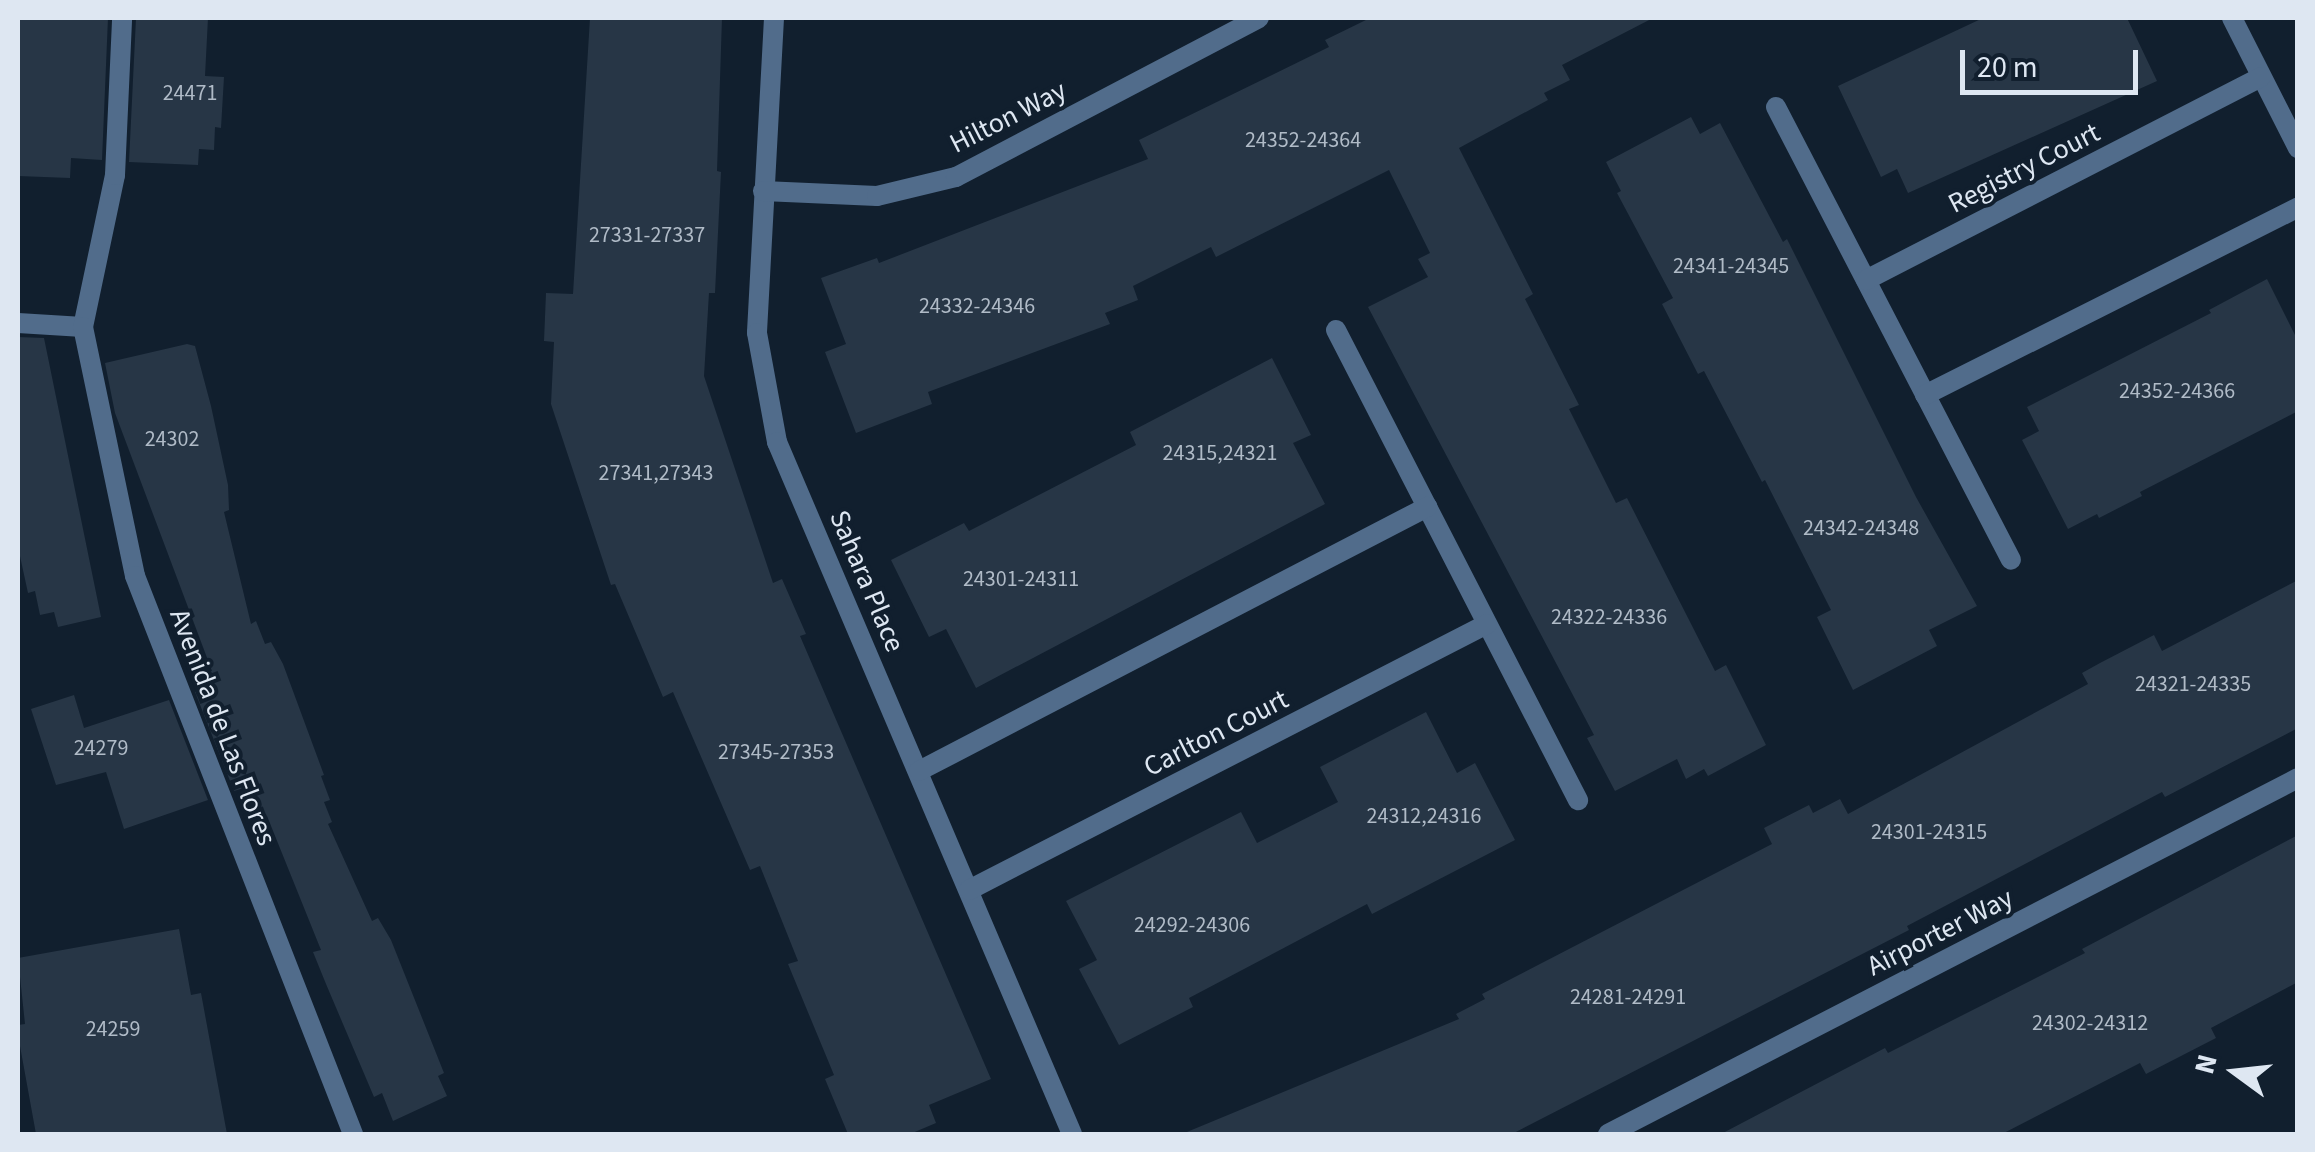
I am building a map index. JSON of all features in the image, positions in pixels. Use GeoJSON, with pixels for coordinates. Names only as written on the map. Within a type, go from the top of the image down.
{"type":"FeatureCollection","features":[{"type":"Feature","properties":{"kind":"street"},"geometry":{"type":"LineString","coordinates":[[18,323],[83,327],[115,176],[122,18]]}},
{"type":"Feature","properties":{"kind":"street","name":"Sahara Place"},"geometry":{"type":"LineString","coordinates":[[774,18],[757,333],[777,442],[1072,1134]]}},
{"type":"Feature","properties":{"kind":"street","name":"Hilton Way"},"geometry":{"type":"LineString","coordinates":[[764,192],[877,196],[956,176],[1259,18]]}},
{"type":"Feature","properties":{"kind":"street"},"geometry":{"type":"LineString","coordinates":[[2232,18],[2298,148]]}},
{"type":"Feature","properties":{"kind":"street","name":"Registry Court"},"geometry":{"type":"LineString","coordinates":[[1866,280],[2261,77]]}},
{"type":"Feature","properties":{"kind":"street"},"geometry":{"type":"LineString","coordinates":[[1776,106],[2011,560]]}},
{"type":"Feature","properties":{"kind":"street"},"geometry":{"type":"LineString","coordinates":[[1925,396],[2298,207]]}},
{"type":"Feature","properties":{"kind":"street","name":"Avenida de Las Flores"},"geometry":{"type":"LineString","coordinates":[[83,327],[135,576],[353,1134]]}},
{"type":"Feature","properties":{"kind":"street"},"geometry":{"type":"LineString","coordinates":[[1336,330],[1578,800]]}},
{"type":"Feature","properties":{"kind":"street"},"geometry":{"type":"LineString","coordinates":[[919,771],[1427,507]]}},
{"type":"Feature","properties":{"kind":"street","name":"Carlton Court"},"geometry":{"type":"LineString","coordinates":[[969,890],[1487,624]]}},
{"type":"Feature","properties":{"kind":"street","name":"Airporter Way"},"geometry":{"type":"LineString","coordinates":[[1608,1134],[2298,778]]}},
{"type":"Feature","properties":{"kind":"building"},"geometry":{"type":"Polygon","coordinates":[[[18,18],[108,18],[102,160],[71,158],[70,178],[18,176],[18,18]]]}},
{"type":"Feature","properties":{"kind":"building"},"geometry":{"type":"Polygon","coordinates":[[[136,18],[208,18],[205,76],[224,77],[221,128],[215,127],[214,150],[199,149],[198,165],[129,162],[136,18]]]}},
{"type":"Feature","properties":{"kind":"building"},"geometry":{"type":"Polygon","coordinates":[[[590,18],[722,18],[715,293],[709,293],[704,376],[773,583],[782,579],[806,634],[800,636],[991,1079],[929,1105],[936,1123],[910,1134],[848,1134],[825,1079],[834,1075],[788,964],[798,961],[760,866],[750,870],[673,692],[663,697],[615,584],[611,585],[551,404],[554,342],[544,341],[546,293],[573,294],[590,18]]]}},
{"type":"Feature","properties":{"kind":"building"},"geometry":{"type":"Polygon","coordinates":[[[1370,18],[1653,18],[1562,65],[1570,80],[1544,93],[1548,100],[1459,148],[1533,294],[1525,299],[1579,405],[1569,409],[1616,503],[1627,498],[1715,671],[1726,665],[1766,745],[1708,776],[1704,769],[1686,779],[1677,759],[1615,791],[1587,738],[1594,735],[1368,307],[1428,277],[1418,259],[1430,253],[1389,170],[1216,257],[1211,247],[1133,286],[1138,300],[1105,313],[1110,324],[928,392],[932,404],[856,433],[825,352],[846,344],[821,278],[877,258],[879,263],[1148,159],[1139,140],[1329,47],[1325,40],[1370,18]]]}},
{"type":"Feature","properties":{"kind":"building"},"geometry":{"type":"Polygon","coordinates":[[[1983,18],[2127,18],[2157,81],[1908,193],[1897,169],[1881,177],[1838,86],[1983,18]]]}},
{"type":"Feature","properties":{"kind":"building"},"geometry":{"type":"Polygon","coordinates":[[[1691,117],[1700,134],[1720,123],[1783,242],[1787,239],[1916,497],[1977,606],[1929,630],[1937,646],[1853,690],[1817,617],[1831,610],[1765,480],[1762,482],[1704,371],[1698,374],[1662,304],[1673,298],[1617,193],[1621,191],[1606,162],[1691,117]]]}},
{"type":"Feature","properties":{"kind":"building"},"geometry":{"type":"Polygon","coordinates":[[[2267,279],[2298,341],[2298,411],[2140,492],[2142,496],[2068,529],[2022,440],[2039,431],[2027,407],[2211,313],[2209,310],[2267,279]]]}},
{"type":"Feature","properties":{"kind":"building"},"geometry":{"type":"Polygon","coordinates":[[[18,337],[44,338],[101,617],[58,627],[54,612],[40,615],[35,591],[28,593],[18,547],[18,337]]]}},
{"type":"Feature","properties":{"kind":"building"},"geometry":{"type":"Polygon","coordinates":[[[187,344],[195,346],[211,406],[228,485],[229,510],[224,512],[251,624],[256,621],[265,644],[271,642],[283,664],[324,775],[321,776],[330,800],[324,802],[332,822],[328,824],[372,921],[378,918],[391,940],[444,1073],[438,1076],[447,1096],[393,1121],[382,1093],[374,1097],[326,984],[313,952],[321,950],[267,816],[259,820],[247,787],[234,791],[195,692],[211,687],[205,672],[212,671],[115,413],[105,363],[187,344]]]}},
{"type":"Feature","properties":{"kind":"building"},"geometry":{"type":"Polygon","coordinates":[[[1272,358],[1311,435],[1293,443],[1325,504],[976,688],[946,629],[929,637],[891,560],[964,523],[969,531],[1136,445],[1130,432],[1272,358]]]}},
{"type":"Feature","properties":{"kind":"building"},"geometry":{"type":"Polygon","coordinates":[[[2298,580],[2298,728],[2165,797],[2162,792],[1907,926],[1909,930],[1512,1134],[1182,1134],[1459,1019],[1456,1014],[1485,999],[1482,994],[1772,844],[1764,828],[1809,805],[1813,813],[1840,799],[1848,814],[2088,684],[2082,673],[2100,663],[2154,635],[2162,651],[2298,580]]]}},
{"type":"Feature","properties":{"kind":"building"},"geometry":{"type":"Polygon","coordinates":[[[74,695],[84,728],[169,700],[208,800],[124,829],[106,772],[56,785],[31,709],[74,695]]]}},
{"type":"Feature","properties":{"kind":"building"},"geometry":{"type":"Polygon","coordinates":[[[1426,712],[1457,773],[1475,763],[1515,840],[1372,914],[1367,904],[1189,998],[1193,1007],[1119,1045],[1079,969],[1097,960],[1066,901],[1241,812],[1257,843],[1338,802],[1320,767],[1426,712]]]}},
{"type":"Feature","properties":{"kind":"building"},"geometry":{"type":"Polygon","coordinates":[[[2298,835],[2298,982],[2211,1028],[2216,1038],[2146,1074],[2140,1063],[2002,1134],[1721,1134],[1885,1048],[1888,1053],[2085,953],[2082,949],[2298,835]]]}},
{"type":"Feature","properties":{"kind":"building"},"geometry":{"type":"Polygon","coordinates":[[[179,929],[191,995],[201,993],[227,1134],[36,1134],[18,1035],[18,1025],[25,1024],[18,958],[179,929]]]}}]}
